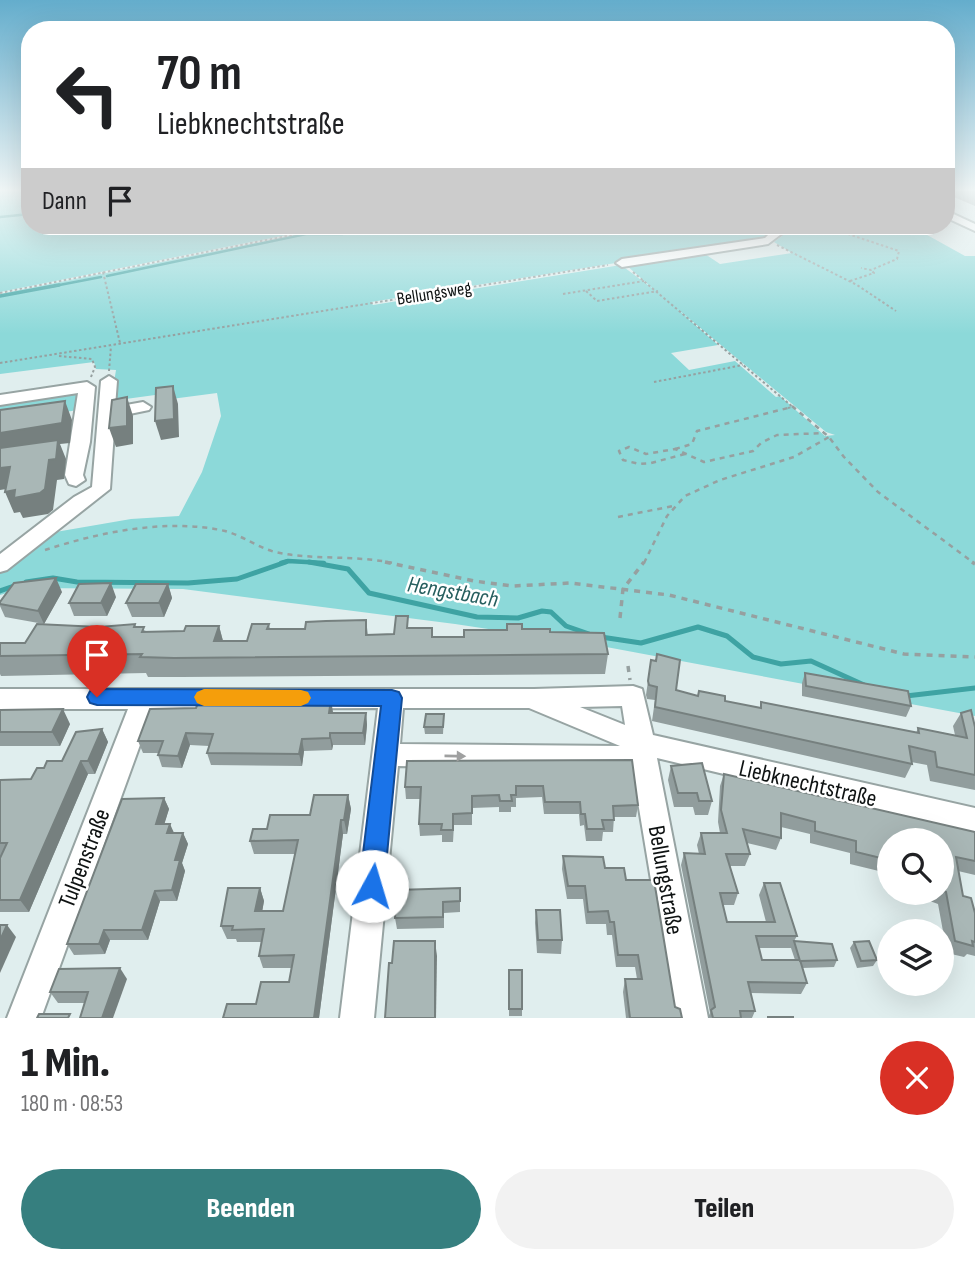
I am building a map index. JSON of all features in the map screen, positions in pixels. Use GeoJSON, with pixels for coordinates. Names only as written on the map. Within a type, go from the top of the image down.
{"type":"FeatureCollection","features":[{"type":"Feature","properties":{"kind":"street"},"geometry":{"type":"LineString","coordinates":[[622,263],[771,239]]}},
{"type":"Feature","properties":{"kind":"street"},"geometry":{"type":"LineString","coordinates":[[0,565],[81,501],[101,489],[109,381]]}},
{"type":"Feature","properties":{"kind":"street"},"geometry":{"type":"LineString","coordinates":[[0,400],[87,387],[72,450],[76,480]]}},
{"type":"Feature","properties":{"kind":"street"},"geometry":{"type":"LineString","coordinates":[[105,413],[144,407]]}},
{"type":"Feature","properties":{"kind":"street"},"geometry":{"type":"LineString","coordinates":[[81,501],[70,495],[68,489],[76,480],[102,480]]}},
{"type":"Feature","properties":{"kind":"street","name":"Liebknechtstraße"},"geometry":{"type":"LineString","coordinates":[[0,699],[633,696],[641,743]]}},
{"type":"Feature","properties":{"kind":"street","name":"Tulpenstraße"},"geometry":{"type":"LineString","coordinates":[[24,1018],[145,697]]}},
{"type":"Feature","properties":{"kind":"street"},"geometry":{"type":"LineString","coordinates":[[357,1018],[392,698]]}},
{"type":"Feature","properties":{"kind":"street","name":"Liebknechtstraße"},"geometry":{"type":"LineString","coordinates":[[531,698],[641,743],[975,821]]}},
{"type":"Feature","properties":{"kind":"street"},"geometry":{"type":"LineString","coordinates":[[386,755],[608,759],[632,755],[641,743]]}},
{"type":"Feature","properties":{"kind":"street","name":"Bellungstraße"},"geometry":{"type":"LineString","coordinates":[[641,743],[691,1018]]}},
{"type":"Feature","properties":{"kind":"path"},"geometry":{"type":"LineString","coordinates":[[0,293],[272,239]]}},
{"type":"Feature","properties":{"kind":"path"},"geometry":{"type":"LineString","coordinates":[[861,239],[898,251],[897,259],[871,270],[861,268]]}},
{"type":"Feature","properties":{"kind":"path"},"geometry":{"type":"LineString","coordinates":[[768,241],[850,281],[896,312]]}},
{"type":"Feature","properties":{"kind":"path"},"geometry":{"type":"LineString","coordinates":[[622,263],[829,437],[873,488],[975,564]]}},
{"type":"Feature","properties":{"kind":"path","name":"Bellungsweg"},"geometry":{"type":"LineString","coordinates":[[52,356],[622,263]]}},
{"type":"Feature","properties":{"kind":"path"},"geometry":{"type":"LineString","coordinates":[[850,281],[868,277],[874,273],[871,270]]}},
{"type":"Feature","properties":{"kind":"path"},"geometry":{"type":"LineString","coordinates":[[103,271],[120,343]]}},
{"type":"Feature","properties":{"kind":"path"},"geometry":{"type":"LineString","coordinates":[[563,294],[644,281]]}},
{"type":"Feature","properties":{"kind":"path"},"geometry":{"type":"LineString","coordinates":[[586,291],[597,301],[658,291]]}},
{"type":"Feature","properties":{"kind":"path"},"geometry":{"type":"LineString","coordinates":[[109,381],[111,346]]}},
{"type":"Feature","properties":{"kind":"path"},"geometry":{"type":"LineString","coordinates":[[0,363],[52,356],[92,359],[95,367],[87,387]]}},
{"type":"Feature","properties":{"kind":"path"},"geometry":{"type":"LineString","coordinates":[[654,382],[743,365]]}},
{"type":"Feature","properties":{"kind":"path"},"geometry":{"type":"LineString","coordinates":[[685,454],[639,464],[623,460],[619,451],[629,447],[646,454],[675,449],[692,444],[697,431],[794,407]]}},
{"type":"Feature","properties":{"kind":"path"},"geometry":{"type":"LineString","coordinates":[[675,449],[704,462],[753,451],[762,439],[772,435],[805,437],[824,433]]}},
{"type":"Feature","properties":{"kind":"path"},"geometry":{"type":"LineString","coordinates":[[620,618],[623,589],[635,580],[673,506],[684,496],[712,483],[781,463],[816,448],[829,437]]}},
{"type":"Feature","properties":{"kind":"path"},"geometry":{"type":"LineString","coordinates":[[618,517],[673,506]]}},
{"type":"Feature","properties":{"kind":"path"},"geometry":{"type":"LineString","coordinates":[[37,554],[79,539],[129,529],[205,527],[229,532],[279,553],[363,556],[474,581],[513,586],[570,583],[669,595],[817,635],[904,654],[975,657]]}},
{"type":"Feature","properties":{"kind":"shaded area"},"geometry":{"type":"Polygon","coordinates":[[[0,239],[269,239],[0,292],[0,239]]]}},
{"type":"Feature","properties":{"kind":"shaded area"},"geometry":{"type":"Polygon","coordinates":[[[279,239],[766,239],[371,302],[373,305],[621,265],[652,288],[625,264],[702,252],[720,264],[792,253],[774,242],[779,239],[934,239],[965,256],[975,256],[975,716],[601,646],[183,589],[25,588],[0,595],[0,570],[44,534],[131,519],[179,516],[202,472],[221,416],[217,393],[156,401],[155,395],[111,401],[116,370],[96,369],[94,362],[0,374],[0,294],[279,239]],[[675,307],[718,345],[671,353],[689,370],[735,361],[825,436],[835,435],[826,432],[675,307]]]}},
{"type":"Feature","properties":{"kind":"shaded area"},"geometry":{"type":"Polygon","coordinates":[[[80,393],[78,410],[0,422],[0,404],[80,393]]]}},
{"type":"Feature","properties":{"kind":"building"},"geometry":{"type":"Polygon","coordinates":[[[173,386],[174,419],[155,421],[156,388],[173,386]]]}},
{"type":"Feature","properties":{"kind":"building"},"geometry":{"type":"Polygon","coordinates":[[[127,397],[127,426],[109,428],[112,400],[127,397]]]}},
{"type":"Feature","properties":{"kind":"building"},"geometry":{"type":"Polygon","coordinates":[[[65,401],[62,423],[0,433],[0,410],[65,401]]]}},
{"type":"Feature","properties":{"kind":"building"},"geometry":{"type":"Polygon","coordinates":[[[58,440],[56,459],[49,460],[45,489],[40,493],[14,498],[15,490],[5,492],[10,467],[0,468],[0,448],[58,440]]]}},
{"type":"Feature","properties":{"kind":"building"},"geometry":{"type":"Polygon","coordinates":[[[56,578],[38,611],[0,604],[14,583],[56,578]]]}},
{"type":"Feature","properties":{"kind":"building"},"geometry":{"type":"Polygon","coordinates":[[[111,583],[101,603],[69,603],[79,584],[111,583]]]}},
{"type":"Feature","properties":{"kind":"building"},"geometry":{"type":"Polygon","coordinates":[[[136,584],[168,584],[159,603],[126,603],[136,584]]]}},
{"type":"Feature","properties":{"kind":"building"},"geometry":{"type":"Polygon","coordinates":[[[396,616],[408,616],[407,628],[432,628],[432,637],[464,637],[464,630],[507,630],[507,624],[522,624],[522,629],[550,629],[550,632],[604,633],[608,654],[174,658],[140,657],[142,654],[0,656],[0,643],[25,643],[37,624],[99,627],[135,624],[134,627],[144,627],[142,632],[184,631],[186,626],[219,626],[214,641],[247,641],[252,624],[269,624],[267,629],[305,629],[306,622],[366,620],[366,635],[394,634],[396,616]]]}},
{"type":"Feature","properties":{"kind":"building"},"geometry":{"type":"Polygon","coordinates":[[[657,654],[680,660],[676,690],[698,696],[699,691],[725,696],[725,701],[761,708],[761,702],[919,733],[918,728],[967,738],[961,713],[971,710],[975,727],[975,775],[937,767],[935,752],[909,746],[912,764],[655,707],[657,687],[649,685],[648,681],[651,660],[656,661],[657,654]]]}},
{"type":"Feature","properties":{"kind":"building"},"geometry":{"type":"Polygon","coordinates":[[[805,673],[908,691],[911,706],[806,686],[805,673]]]}},
{"type":"Feature","properties":{"kind":"building"},"geometry":{"type":"Polygon","coordinates":[[[331,700],[329,713],[366,713],[363,733],[330,733],[330,738],[302,739],[299,754],[207,753],[213,734],[186,733],[178,756],[158,755],[163,741],[138,741],[150,709],[196,708],[199,701],[331,700]]]}},
{"type":"Feature","properties":{"kind":"building"},"geometry":{"type":"Polygon","coordinates":[[[63,709],[52,732],[0,732],[0,710],[63,709]]]}},
{"type":"Feature","properties":{"kind":"building"},"geometry":{"type":"Polygon","coordinates":[[[426,714],[444,714],[443,727],[424,727],[426,714]]]}},
{"type":"Feature","properties":{"kind":"building"},"geometry":{"type":"Polygon","coordinates":[[[102,729],[88,761],[81,761],[20,900],[0,900],[0,858],[7,843],[0,843],[0,780],[31,779],[37,768],[44,768],[47,761],[62,761],[76,732],[102,729]]]}},
{"type":"Feature","properties":{"kind":"building"},"geometry":{"type":"Polygon","coordinates":[[[632,760],[638,805],[613,806],[614,820],[602,820],[604,829],[587,829],[580,802],[545,802],[543,786],[516,786],[516,795],[511,795],[512,801],[500,801],[499,795],[472,796],[472,813],[453,814],[453,830],[441,830],[442,824],[419,824],[421,787],[405,787],[407,761],[632,760]]]}},
{"type":"Feature","properties":{"kind":"building"},"geometry":{"type":"Polygon","coordinates":[[[702,763],[712,801],[699,801],[697,793],[678,793],[671,766],[702,763]]]}},
{"type":"Feature","properties":{"kind":"building"},"geometry":{"type":"Polygon","coordinates":[[[724,774],[975,832],[975,861],[956,857],[963,896],[971,898],[975,913],[973,946],[955,941],[954,919],[951,919],[948,905],[954,905],[954,828],[877,828],[877,857],[856,852],[856,841],[815,831],[815,822],[781,813],[781,838],[743,829],[750,854],[726,854],[738,893],[720,893],[727,922],[775,922],[764,883],[780,883],[797,936],[756,936],[762,960],[800,960],[807,983],[748,982],[755,1011],[740,1011],[741,1018],[713,1018],[711,1010],[715,1007],[684,853],[705,854],[701,833],[727,833],[721,810],[724,774]]]}},
{"type":"Feature","properties":{"kind":"building"},"geometry":{"type":"Polygon","coordinates":[[[314,795],[348,795],[344,820],[341,820],[314,1018],[223,1018],[227,1004],[256,1004],[261,982],[289,982],[294,955],[259,956],[264,929],[232,930],[233,926],[221,926],[228,888],[260,888],[255,911],[283,911],[298,840],[250,841],[253,829],[267,829],[270,815],[310,815],[314,795]]]}},
{"type":"Feature","properties":{"kind":"building"},"geometry":{"type":"Polygon","coordinates":[[[164,798],[156,824],[170,824],[167,833],[183,833],[175,860],[180,860],[172,890],[155,891],[142,930],[104,930],[99,944],[67,944],[122,799],[164,798]]]}},
{"type":"Feature","properties":{"kind":"building"},"geometry":{"type":"Polygon","coordinates":[[[563,856],[603,857],[605,868],[624,868],[626,880],[654,880],[675,1007],[680,1009],[682,1018],[630,1018],[625,979],[642,979],[638,955],[618,955],[614,922],[610,922],[608,911],[588,912],[585,886],[568,886],[563,856]]]}},
{"type":"Feature","properties":{"kind":"building"},"geometry":{"type":"Polygon","coordinates":[[[460,888],[460,901],[443,902],[443,917],[395,918],[397,890],[460,888]]]}},
{"type":"Feature","properties":{"kind":"building"},"geometry":{"type":"Polygon","coordinates":[[[536,910],[560,910],[562,940],[538,940],[536,910]]]}},
{"type":"Feature","properties":{"kind":"building"},"geometry":{"type":"Polygon","coordinates":[[[0,925],[7,925],[0,940],[0,925]]]}},
{"type":"Feature","properties":{"kind":"building"},"geometry":{"type":"Polygon","coordinates":[[[394,941],[435,941],[435,1018],[385,1018],[389,963],[392,963],[394,941]]]}},
{"type":"Feature","properties":{"kind":"building"},"geometry":{"type":"Polygon","coordinates":[[[794,941],[832,944],[837,960],[800,961],[794,941]]]}},
{"type":"Feature","properties":{"kind":"building"},"geometry":{"type":"Polygon","coordinates":[[[869,941],[877,960],[861,961],[854,942],[869,941]]]}},
{"type":"Feature","properties":{"kind":"building"},"geometry":{"type":"Polygon","coordinates":[[[120,968],[102,1018],[80,1018],[88,992],[50,992],[59,969],[120,968]]]}},
{"type":"Feature","properties":{"kind":"building"},"geometry":{"type":"Polygon","coordinates":[[[509,970],[522,970],[522,1009],[509,1009],[509,970]]]}},
{"type":"Feature","properties":{"kind":"building"},"geometry":{"type":"Polygon","coordinates":[[[39,1014],[70,1014],[68,1018],[37,1018],[39,1014]]]}},
{"type":"Feature","properties":{"kind":"waterway"},"geometry":{"type":"LineString","coordinates":[[107,276],[285,239]]}},
{"type":"Feature","properties":{"kind":"waterway"},"geometry":{"type":"LineString","coordinates":[[49,287],[101,277]]}},
{"type":"Feature","properties":{"kind":"waterway"},"geometry":{"type":"LineString","coordinates":[[0,296],[59,285]]}},
{"type":"Feature","properties":{"kind":"waterway","name":"Hengstbach"},"geometry":{"type":"LineString","coordinates":[[26,582],[53,578],[77,582],[188,583],[237,579],[286,562]]}},
{"type":"Feature","properties":{"kind":"waterway","name":"Hengstbach"},"geometry":{"type":"LineString","coordinates":[[281,563],[310,562]]}},
{"type":"Feature","properties":{"kind":"waterway","name":"Hengstbach"},"geometry":{"type":"LineString","coordinates":[[310,562],[324,563]]}},
{"type":"Feature","properties":{"kind":"waterway","name":"Hengstbach"},"geometry":{"type":"LineString","coordinates":[[310,562],[348,569],[369,593],[477,617],[518,618],[542,611],[551,612],[566,626],[589,634]]}},
{"type":"Feature","properties":{"kind":"waterway","name":"Hengstbach"},"geometry":{"type":"LineString","coordinates":[[0,591],[14,586]]}},
{"type":"Feature","properties":{"kind":"waterway","name":"Hengstbach"},"geometry":{"type":"LineString","coordinates":[[601,637],[641,643],[698,627],[727,636],[753,657],[781,664],[811,661],[864,685]]}},
{"type":"Feature","properties":{"kind":"waterway","name":"Hengstbach"},"geometry":{"type":"LineString","coordinates":[[906,696],[975,688]]}},
{"type":"Feature","properties":{"kind":"slow traffic"},"geometry":{"type":"LineString","coordinates":[[204,697],[301,698]]}},
{"type":"Feature","properties":{"kind":"route"},"geometry":{"type":"LineString","coordinates":[[97,697],[392,698],[372,886]]}}]}
